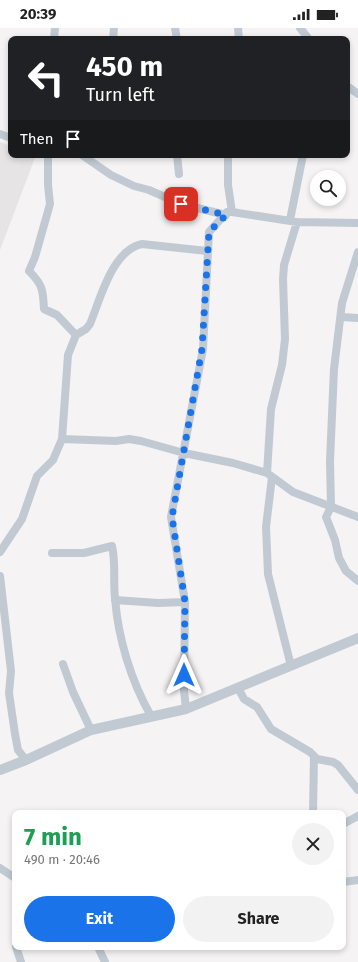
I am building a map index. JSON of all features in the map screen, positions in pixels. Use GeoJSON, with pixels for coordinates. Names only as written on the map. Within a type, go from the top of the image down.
{"type":"FeatureCollection","features":[{"type":"Feature","properties":{"kind":"street"},"geometry":{"type":"LineString","coordinates":[[48,158],[48,186],[50,204],[35,257],[29,271],[39,281],[43,291],[44,309],[57,315],[76,334]]}},
{"type":"Feature","properties":{"kind":"street"},"geometry":{"type":"LineString","coordinates":[[86,158],[111,175],[134,186],[149,190],[181,204],[229,213],[294,221],[358,223]]}},
{"type":"Feature","properties":{"kind":"street"},"geometry":{"type":"LineString","coordinates":[[177,158],[179,174]]}},
{"type":"Feature","properties":{"kind":"street"},"geometry":{"type":"LineString","coordinates":[[186,709],[184,675],[185,602],[172,517],[202,349],[209,232],[229,213],[228,158]]}},
{"type":"Feature","properties":{"kind":"street"},"geometry":{"type":"LineString","coordinates":[[291,666],[268,574],[266,527],[271,409],[282,366],[285,339],[282,279],[294,221],[303,158]]}},
{"type":"Feature","properties":{"kind":"street"},"geometry":{"type":"LineString","coordinates":[[0,552],[22,519],[37,476],[53,460],[62,439],[68,355],[76,334],[86,329],[90,324],[103,287],[126,250],[142,244],[207,251]]}},
{"type":"Feature","properties":{"kind":"street"},"geometry":{"type":"LineString","coordinates":[[358,252],[342,303],[340,316],[334,369],[331,417],[331,507],[326,518],[335,540],[339,558],[346,571],[358,581]]}},
{"type":"Feature","properties":{"kind":"street"},"geometry":{"type":"LineString","coordinates":[[340,316],[358,318]]}},
{"type":"Feature","properties":{"kind":"street"},"geometry":{"type":"LineString","coordinates":[[62,439],[110,441],[129,439],[184,453],[233,463],[269,475],[293,492],[358,517]]}},
{"type":"Feature","properties":{"kind":"street"},"geometry":{"type":"LineString","coordinates":[[52,553],[84,553],[112,546],[115,600],[126,656],[141,699],[151,716]]}},
{"type":"Feature","properties":{"kind":"street"},"geometry":{"type":"LineString","coordinates":[[0,576],[11,671],[9,693],[18,750],[26,760]]}},
{"type":"Feature","properties":{"kind":"street"},"geometry":{"type":"LineString","coordinates":[[115,600],[158,603],[185,602]]}},
{"type":"Feature","properties":{"kind":"street"},"geometry":{"type":"LineString","coordinates":[[0,770],[26,760],[91,730],[186,709],[358,638]]}},
{"type":"Feature","properties":{"kind":"street"},"geometry":{"type":"LineString","coordinates":[[63,664],[73,692],[91,730]]}},
{"type":"Feature","properties":{"kind":"street"},"geometry":{"type":"LineString","coordinates":[[238,688],[244,698],[258,707],[271,729],[317,758],[333,762],[338,765],[358,790]]}},
{"type":"Feature","properties":{"kind":"street"},"geometry":{"type":"LineString","coordinates":[[313,810],[314,756]]}},
{"type":"Feature","properties":{"kind":"street"},"geometry":{"type":"LineString","coordinates":[[346,822],[358,816]]}},
{"type":"Feature","properties":{"kind":"street"},"geometry":{"type":"LineString","coordinates":[[0,868],[12,876]]}},
{"type":"Feature","properties":{"kind":"street"},"geometry":{"type":"LineString","coordinates":[[346,882],[358,880]]}},
{"type":"Feature","properties":{"kind":"street"},"geometry":{"type":"LineString","coordinates":[[17,950],[21,962]]}},
{"type":"Feature","properties":{"kind":"street"},"geometry":{"type":"LineString","coordinates":[[99,950],[105,962]]}},
{"type":"Feature","properties":{"kind":"shaded area"},"geometry":{"type":"Polygon","coordinates":[[[0,142],[8,145],[8,158],[35,158],[0,250],[0,142]]]}},
{"type":"Feature","properties":{"kind":"route"},"geometry":{"type":"LineString","coordinates":[[181,204],[226,215],[209,232],[202,349],[172,517],[176,553],[185,602],[184,675]]}}]}
